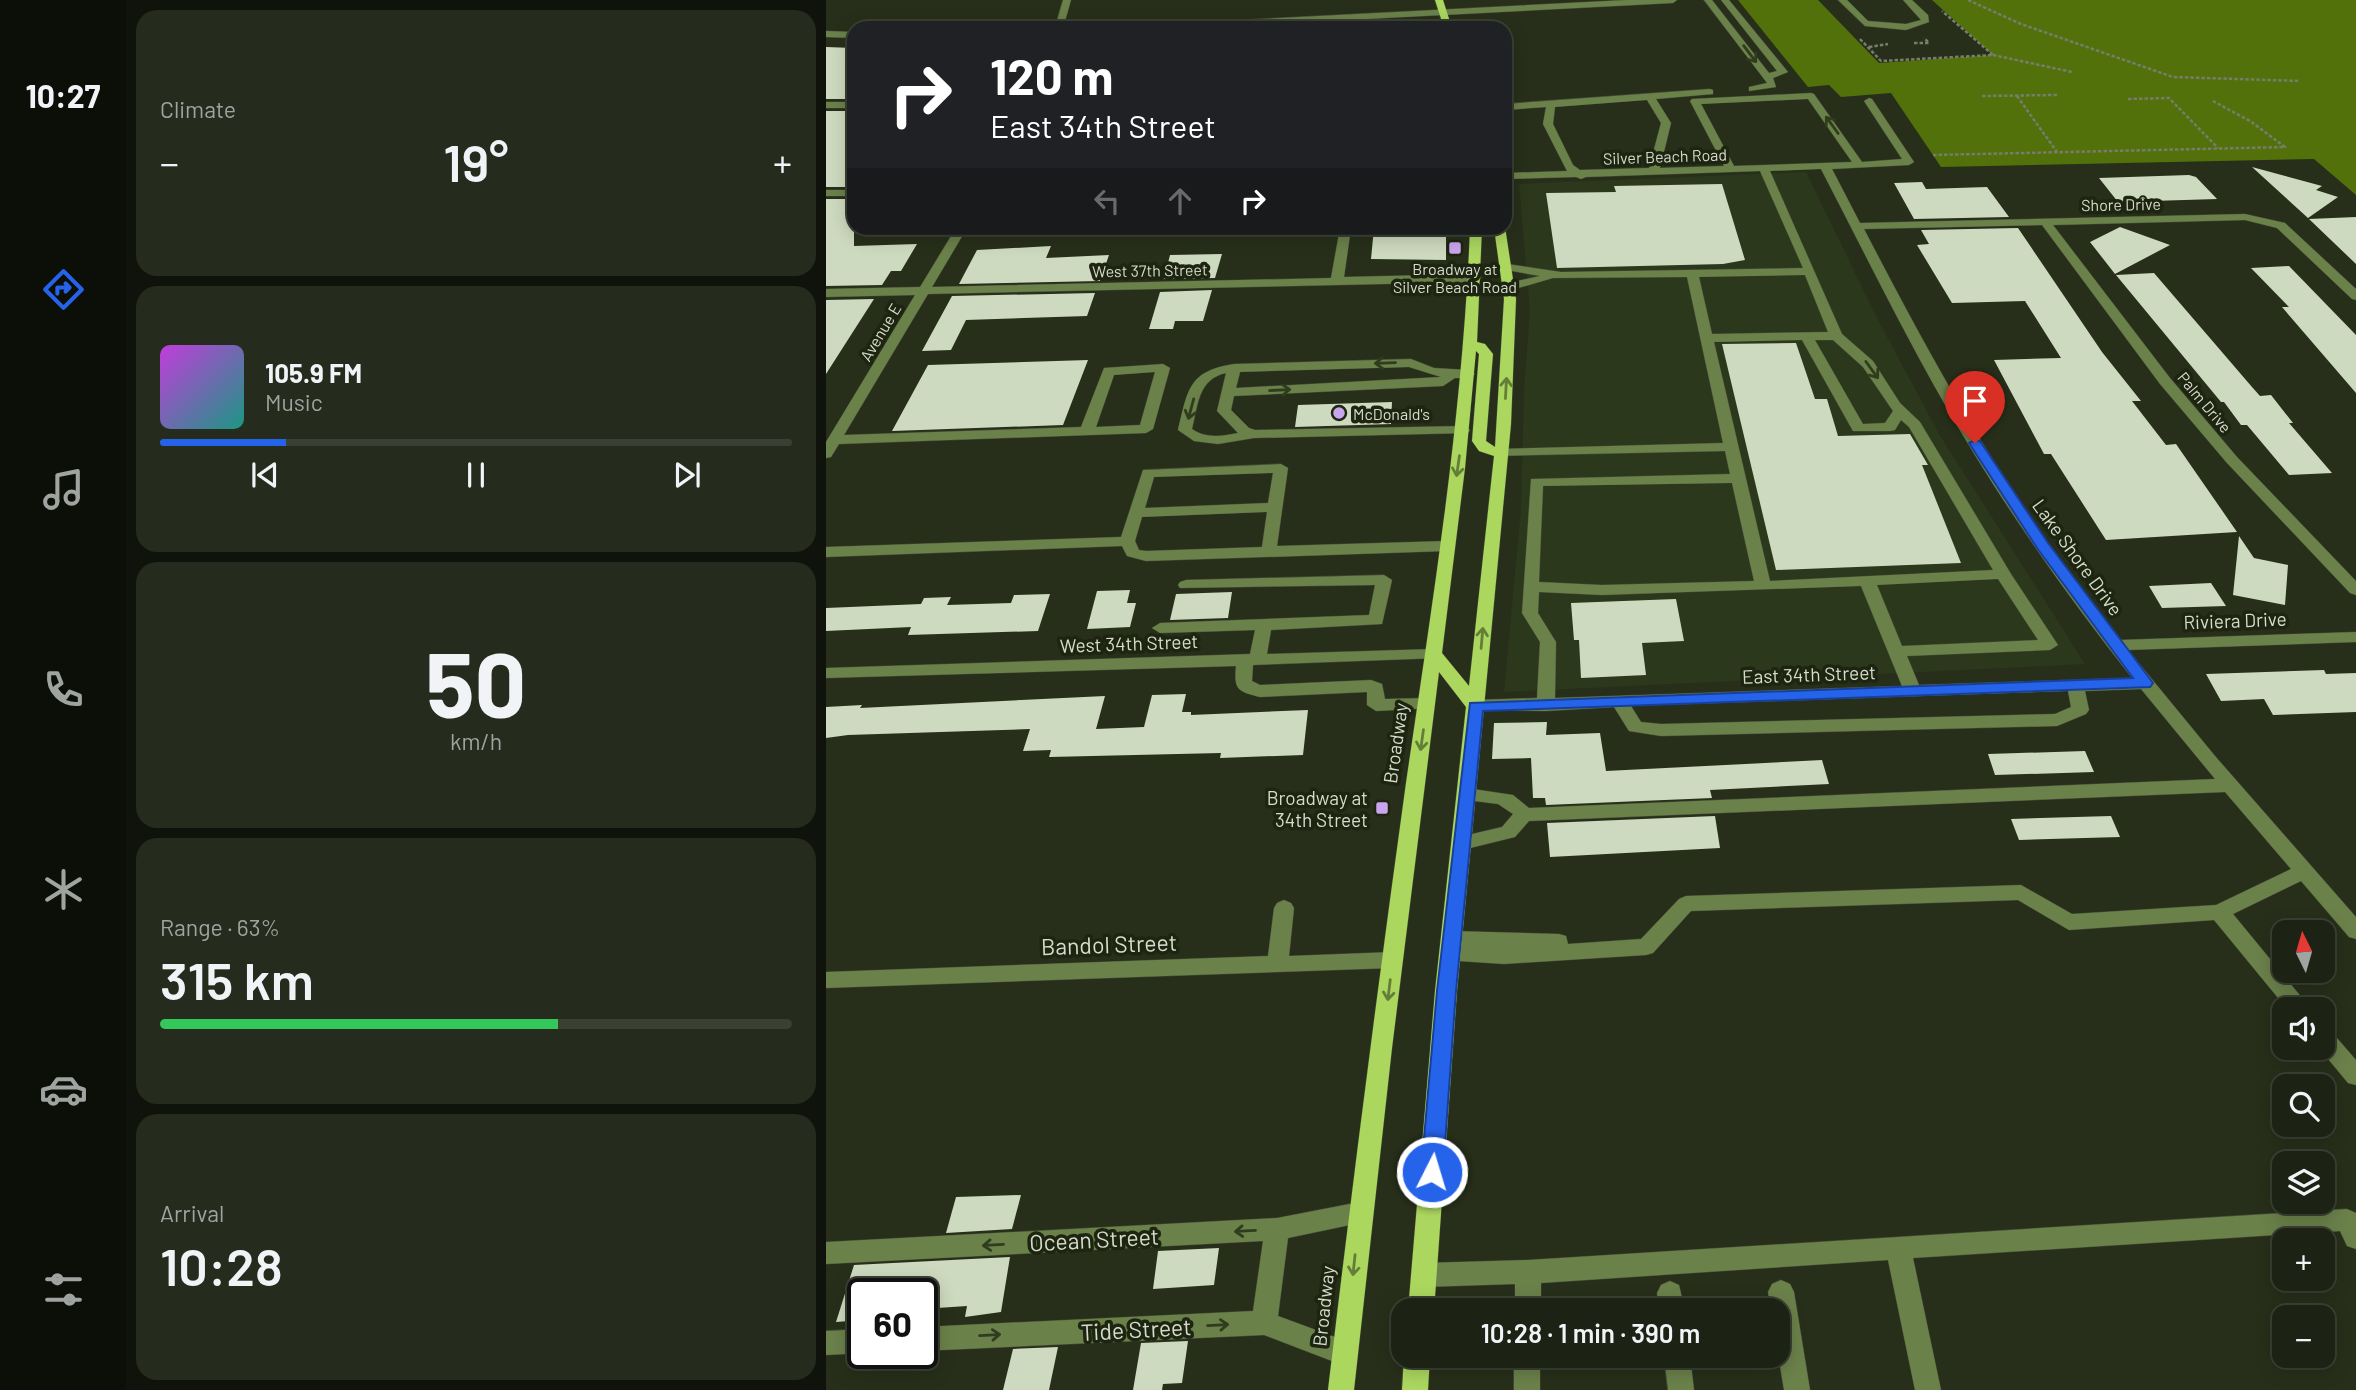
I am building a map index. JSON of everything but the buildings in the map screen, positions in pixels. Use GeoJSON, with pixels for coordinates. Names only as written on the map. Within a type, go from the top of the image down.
{"type":"FeatureCollection","features":[{"type":"Feature","properties":{"kind":"main road"},"geometry":{"type":"LineString","coordinates":[[1439,0],[1446,21]]}},
{"type":"Feature","properties":{"kind":"main road","name":"Broadway"},"geometry":{"type":"LineString","coordinates":[[1341,1390],[1360,1213],[1463,430],[1460,374],[1471,344],[1476,235]]}},
{"type":"Feature","properties":{"kind":"main road"},"geometry":{"type":"LineString","coordinates":[[1422,1298],[1451,947],[1500,453],[1508,340],[1508,287],[1501,235]]}},
{"type":"Feature","properties":{"kind":"main road"},"geometry":{"type":"LineString","coordinates":[[1471,344],[1480,347],[1486,354],[1479,442],[1484,448],[1500,453]]}},
{"type":"Feature","properties":{"kind":"main road"},"geometry":{"type":"LineString","coordinates":[[1434,654],[1475,706]]}},
{"type":"Feature","properties":{"kind":"main road"},"geometry":{"type":"LineString","coordinates":[[1415,1390],[1416,1368]]}},
{"type":"Feature","properties":{"kind":"street"},"geometry":{"type":"LineString","coordinates":[[1061,21],[1067,0]]}},
{"type":"Feature","properties":{"kind":"street"},"geometry":{"type":"LineString","coordinates":[[1480,0],[1515,0]]}},
{"type":"Feature","properties":{"kind":"street"},"geometry":{"type":"LineString","coordinates":[[1394,21],[1393,15],[1673,0]]}},
{"type":"Feature","properties":{"kind":"street"},"geometry":{"type":"LineString","coordinates":[[1512,107],[1551,104],[1591,96],[1650,97],[1766,88],[1773,85],[1708,0]]}},
{"type":"Feature","properties":{"kind":"street"},"geometry":{"type":"LineString","coordinates":[[1725,0],[1783,72],[1767,77]]}},
{"type":"Feature","properties":{"kind":"street"},"geometry":{"type":"LineString","coordinates":[[1842,0],[1877,35]]}},
{"type":"Feature","properties":{"kind":"street"},"geometry":{"type":"LineString","coordinates":[[1865,23],[1902,27],[1925,22],[1925,17],[1907,0]]}},
{"type":"Feature","properties":{"kind":"street"},"geometry":{"type":"LineString","coordinates":[[1899,38],[1909,33],[1902,27]]}},
{"type":"Feature","properties":{"kind":"street"},"geometry":{"type":"LineString","coordinates":[[826,34],[847,35]]}},
{"type":"Feature","properties":{"kind":"street"},"geometry":{"type":"LineString","coordinates":[[1856,160],[1811,96],[1695,102],[1729,165],[1856,160],[1909,162],[1869,101]]}},
{"type":"Feature","properties":{"kind":"street"},"geometry":{"type":"LineString","coordinates":[[1650,97],[1666,123],[1654,170]]}},
{"type":"Feature","properties":{"kind":"street"},"geometry":{"type":"LineString","coordinates":[[1551,104],[1548,124],[1569,167],[1581,176]]}},
{"type":"Feature","properties":{"kind":"street"},"geometry":{"type":"LineString","coordinates":[[826,105],[847,105]]}},
{"type":"Feature","properties":{"kind":"street","name":"Silver Beach Road"},"geometry":{"type":"LineString","coordinates":[[1512,176],[1581,176],[1729,165],[1764,169],[1825,166],[1856,160]]}},
{"type":"Feature","properties":{"kind":"street","name":"Lake Shore Drive"},"geometry":{"type":"LineString","coordinates":[[1825,166],[1942,388],[1986,462],[2042,545],[2145,683],[2229,785],[2356,931]]}},
{"type":"Feature","properties":{"kind":"street"},"geometry":{"type":"LineString","coordinates":[[1764,169],[1836,336],[1860,354],[1874,371],[1898,412],[1915,425],[2003,574],[2050,645],[1898,651]]}},
{"type":"Feature","properties":{"kind":"street"},"geometry":{"type":"LineString","coordinates":[[826,193],[847,193]]}},
{"type":"Feature","properties":{"kind":"street","name":"Shore Drive"},"geometry":{"type":"LineString","coordinates":[[1856,226],[2245,217],[2270,220],[2281,225],[2356,296]]}},
{"type":"Feature","properties":{"kind":"street","name":"Palm Drive"},"geometry":{"type":"LineString","coordinates":[[2045,222],[2165,381],[2232,460],[2356,590]]}},
{"type":"Feature","properties":{"kind":"street","name":"Avenue E"},"geometry":{"type":"LineString","coordinates":[[826,454],[833,435],[926,290],[957,235]]}},
{"type":"Feature","properties":{"kind":"street"},"geometry":{"type":"LineString","coordinates":[[1337,281],[1344,235]]}},
{"type":"Feature","properties":{"kind":"street"},"geometry":{"type":"LineString","coordinates":[[1505,266],[1561,276]]}},
{"type":"Feature","properties":{"kind":"street"},"geometry":{"type":"LineString","coordinates":[[1508,287],[1561,276],[1810,271]]}},
{"type":"Feature","properties":{"kind":"street"},"geometry":{"type":"LineString","coordinates":[[1692,273],[1763,586]]}},
{"type":"Feature","properties":{"kind":"street","name":"West 37th Street"},"geometry":{"type":"LineString","coordinates":[[826,293],[1475,278]]}},
{"type":"Feature","properties":{"kind":"street"},"geometry":{"type":"LineString","coordinates":[[1806,336],[1858,428],[1891,427],[1898,412]]}},
{"type":"Feature","properties":{"kind":"street"},"geometry":{"type":"LineString","coordinates":[[1706,338],[1836,336]]}},
{"type":"Feature","properties":{"kind":"street"},"geometry":{"type":"LineString","coordinates":[[1460,374],[1437,374],[1411,363],[1211,371],[1199,380],[1185,430],[1192,437],[1204,439],[1238,438],[1254,434],[1463,430]]}},
{"type":"Feature","properties":{"kind":"street"},"geometry":{"type":"LineString","coordinates":[[833,435],[1087,431],[1146,429],[1163,368],[1109,371],[1087,431]]}},
{"type":"Feature","properties":{"kind":"street"},"geometry":{"type":"LineString","coordinates":[[1234,368],[1224,411],[1244,431],[1254,434]]}},
{"type":"Feature","properties":{"kind":"street"},"geometry":{"type":"LineString","coordinates":[[1228,392],[1443,382],[1460,374]]}},
{"type":"Feature","properties":{"kind":"street"},"geometry":{"type":"LineString","coordinates":[[1500,453],[1731,447]]}},
{"type":"Feature","properties":{"kind":"street"},"geometry":{"type":"LineString","coordinates":[[1269,551],[1281,468],[1148,473],[1127,541],[1133,553],[1146,556],[1447,546]]}},
{"type":"Feature","properties":{"kind":"street"},"geometry":{"type":"LineString","coordinates":[[1546,705],[1548,642],[1530,612],[1536,482],[1738,478]]}},
{"type":"Feature","properties":{"kind":"street"},"geometry":{"type":"LineString","coordinates":[[1136,513],[1275,507]]}},
{"type":"Feature","properties":{"kind":"street"},"geometry":{"type":"LineString","coordinates":[[826,552],[1127,541]]}},
{"type":"Feature","properties":{"kind":"street"},"geometry":{"type":"LineString","coordinates":[[1532,587],[1602,590],[1763,586],[1868,583],[2003,574]]}},
{"type":"Feature","properties":{"kind":"street"},"geometry":{"type":"LineString","coordinates":[[1160,628],[1376,620],[1384,580],[1186,585]]}},
{"type":"Feature","properties":{"kind":"street"},"geometry":{"type":"LineString","coordinates":[[1868,583],[1913,692]]}},
{"type":"Feature","properties":{"kind":"street"},"geometry":{"type":"LineString","coordinates":[[1264,625],[1243,683],[1249,688],[1261,691],[1371,686],[1377,688],[1374,702],[1377,705],[1426,704]]}},
{"type":"Feature","properties":{"kind":"street","name":"Riviera Drive"},"geometry":{"type":"LineString","coordinates":[[2115,645],[2356,637]]}},
{"type":"Feature","properties":{"kind":"street","name":"West 34th Street"},"geometry":{"type":"LineString","coordinates":[[826,673],[1434,654]]}},
{"type":"Feature","properties":{"kind":"street"},"geometry":{"type":"LineString","coordinates":[[1323,689],[1327,657]]}},
{"type":"Feature","properties":{"kind":"street","name":"East 34th Street"},"geometry":{"type":"LineString","coordinates":[[1475,706],[2145,683]]}},
{"type":"Feature","properties":{"kind":"street"},"geometry":{"type":"LineString","coordinates":[[1620,702],[1635,727],[1661,730],[2057,720],[2080,710],[2076,685]]}},
{"type":"Feature","properties":{"kind":"street"},"geometry":{"type":"LineString","coordinates":[[1659,701],[1664,719],[1694,730]]}},
{"type":"Feature","properties":{"kind":"street"},"geometry":{"type":"LineString","coordinates":[[1462,843],[1508,832],[1524,815],[2229,785]]}},
{"type":"Feature","properties":{"kind":"street"},"geometry":{"type":"LineString","coordinates":[[1466,794],[1506,799],[1520,808],[1524,815]]}},
{"type":"Feature","properties":{"kind":"street"},"geometry":{"type":"LineString","coordinates":[[1451,947],[1504,956],[1646,947],[1686,904],[2021,892],[2069,922],[2219,912],[2304,871]]}},
{"type":"Feature","properties":{"kind":"street"},"geometry":{"type":"LineString","coordinates":[[1278,965],[1284,908]]}},
{"type":"Feature","properties":{"kind":"street"},"geometry":{"type":"LineString","coordinates":[[2219,912],[2290,997]]}},
{"type":"Feature","properties":{"kind":"street","name":"Bandol Street"},"geometry":{"type":"LineString","coordinates":[[826,980],[1393,960]]}},
{"type":"Feature","properties":{"kind":"street"},"geometry":{"type":"LineString","coordinates":[[2335,1051],[2356,1076]]}},
{"type":"Feature","properties":{"kind":"street","name":"Ocean Street"},"geometry":{"type":"LineString","coordinates":[[826,1253],[1277,1229],[1360,1213]]}},
{"type":"Feature","properties":{"kind":"street"},"geometry":{"type":"LineString","coordinates":[[1424,1275],[1528,1272],[2347,1220],[2356,1238]]}},
{"type":"Feature","properties":{"kind":"street"},"geometry":{"type":"LineString","coordinates":[[1264,1323],[1277,1229]]}},
{"type":"Feature","properties":{"kind":"street"},"geometry":{"type":"LineString","coordinates":[[1898,1248],[1928,1390]]}},
{"type":"Feature","properties":{"kind":"street"},"geometry":{"type":"LineString","coordinates":[[1528,1272],[1528,1298]]}},
{"type":"Feature","properties":{"kind":"street"},"geometry":{"type":"LineString","coordinates":[[1781,1292],[1797,1390]]}},
{"type":"Feature","properties":{"kind":"street","name":"Tide Street"},"geometry":{"type":"LineString","coordinates":[[938,1338],[1264,1323],[1345,1353]]}},
{"type":"Feature","properties":{"kind":"street"},"geometry":{"type":"LineString","coordinates":[[826,1343],[847,1342]]}},
{"type":"Feature","properties":{"kind":"street"},"geometry":{"type":"LineString","coordinates":[[1527,1368],[1527,1390]]}},
{"type":"Feature","properties":{"kind":"street"},"geometry":{"type":"LineString","coordinates":[[1678,1368],[1681,1390]]}},
{"type":"Feature","properties":{"kind":"path"},"geometry":{"type":"LineString","coordinates":[[1968,0],[2021,24],[2173,77],[2300,81]]}},
{"type":"Feature","properties":{"kind":"path"},"geometry":{"type":"LineString","coordinates":[[1993,55],[2072,72]]}},
{"type":"Feature","properties":{"kind":"path"},"geometry":{"type":"LineString","coordinates":[[2017,95],[2057,152]]}},
{"type":"Feature","properties":{"kind":"path"},"geometry":{"type":"LineString","coordinates":[[1982,96],[2057,95]]}},
{"type":"Feature","properties":{"kind":"path"},"geometry":{"type":"LineString","coordinates":[[2128,99],[2169,98],[2218,149]]}},
{"type":"Feature","properties":{"kind":"path"},"geometry":{"type":"LineString","coordinates":[[1933,155],[2285,147],[2250,121],[2213,101]]}},
{"type":"Feature","properties":{"kind":"shaded area"},"geometry":{"type":"Polygon","coordinates":[[[1738,0],[1818,0],[1879,63],[1993,55],[1932,0],[2356,0],[2356,195],[2314,159],[1941,167],[1891,93],[1841,97],[1829,85],[1808,87],[1738,0]]]}},
{"type":"Feature","properties":{"kind":"shaded area"},"geometry":{"type":"Polygon","coordinates":[[[1806,172],[1877,318],[1939,434],[2085,664],[1504,692],[1521,510],[1524,392],[1530,310],[1519,184],[1806,172]]]}},
{"type":"Feature","properties":{"kind":"place","name":"Broadway at Silver Beach Road"},"geometry":{"type":"Point","coordinates":[1455,248]}},
{"type":"Feature","properties":{"kind":"place","name":"McDonald's"},"geometry":{"type":"Point","coordinates":[1339,413]}},
{"type":"Feature","properties":{"kind":"place","name":"Broadway at 34th Street"},"geometry":{"type":"Point","coordinates":[1382,808]}},
{"type":"Feature","properties":{"kind":"route"},"geometry":{"type":"LineString","coordinates":[[1432,1172],[1446,991],[1475,706],[2145,683],[2042,545],[1975,443]]}}]}
